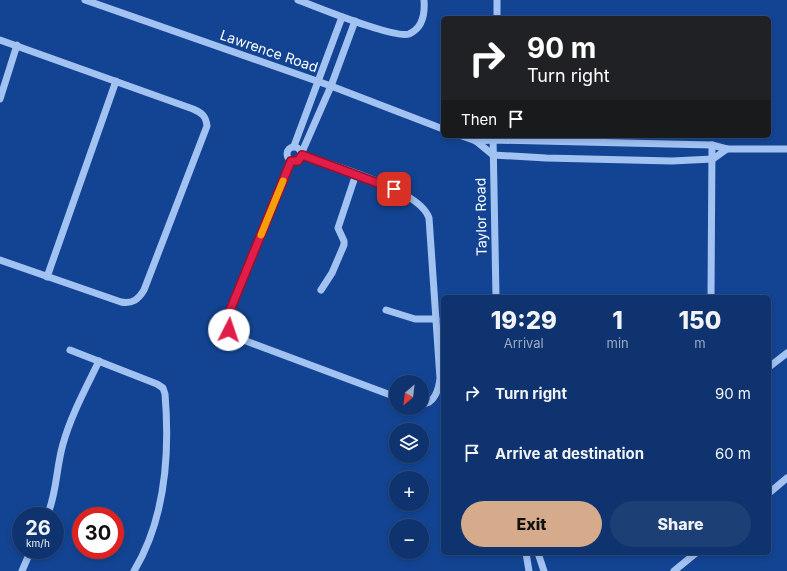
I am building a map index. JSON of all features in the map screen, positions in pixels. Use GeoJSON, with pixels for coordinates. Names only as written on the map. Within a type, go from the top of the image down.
{"type":"FeatureCollection","features":[{"type":"Feature","properties":{"kind":"street","name":"Lawrence Road"},"geometry":{"type":"LineString","coordinates":[[85,0],[331,86],[441,128]]}},
{"type":"Feature","properties":{"kind":"street"},"geometry":{"type":"LineString","coordinates":[[298,0],[312,2],[342,17],[398,34],[408,34],[419,27],[423,18],[424,0]]}},
{"type":"Feature","properties":{"kind":"street"},"geometry":{"type":"LineString","coordinates":[[497,0],[497,16]]}},
{"type":"Feature","properties":{"kind":"street"},"geometry":{"type":"LineString","coordinates":[[291,161],[287,156],[288,149],[294,146],[342,17]]}},
{"type":"Feature","properties":{"kind":"street"},"geometry":{"type":"LineString","coordinates":[[291,161],[298,161],[302,154],[331,86],[355,21]]}},
{"type":"Feature","properties":{"kind":"street"},"geometry":{"type":"LineString","coordinates":[[0,40],[201,112],[206,118],[206,126],[140,296],[130,303],[121,302],[0,260]]}},
{"type":"Feature","properties":{"kind":"street"},"geometry":{"type":"LineString","coordinates":[[0,100],[17,45]]}},
{"type":"Feature","properties":{"kind":"street"},"geometry":{"type":"LineString","coordinates":[[47,277],[116,81]]}},
{"type":"Feature","properties":{"kind":"street"},"geometry":{"type":"LineString","coordinates":[[468,138],[476,141],[493,155],[672,161],[713,159],[727,149]]}},
{"type":"Feature","properties":{"kind":"street"},"geometry":{"type":"LineString","coordinates":[[476,141],[493,138],[712,145],[727,149],[787,149]]}},
{"type":"Feature","properties":{"kind":"street","name":"Taylor Road"},"geometry":{"type":"LineString","coordinates":[[493,138],[496,295]]}},
{"type":"Feature","properties":{"kind":"street"},"geometry":{"type":"LineString","coordinates":[[711,295],[712,145]]}},
{"type":"Feature","properties":{"kind":"street"},"geometry":{"type":"LineString","coordinates":[[294,146],[298,147],[302,154],[408,195],[427,211],[429,218],[440,386],[431,401],[429,402]]}},
{"type":"Feature","properties":{"kind":"street"},"geometry":{"type":"LineString","coordinates":[[291,161],[229,313],[229,330],[238,338],[389,394]]}},
{"type":"Feature","properties":{"kind":"street"},"geometry":{"type":"LineString","coordinates":[[321,290],[332,273],[344,245],[344,241],[338,228],[356,174]]}},
{"type":"Feature","properties":{"kind":"street"},"geometry":{"type":"LineString","coordinates":[[386,310],[415,319],[436,319]]}},
{"type":"Feature","properties":{"kind":"street"},"geometry":{"type":"LineString","coordinates":[[70,350],[157,384],[163,388],[165,394],[165,464],[162,498],[153,530],[134,571]]}},
{"type":"Feature","properties":{"kind":"street"},"geometry":{"type":"LineString","coordinates":[[771,365],[787,353]]}},
{"type":"Feature","properties":{"kind":"street"},"geometry":{"type":"LineString","coordinates":[[50,507],[53,499],[60,455],[68,429],[99,361]]}},
{"type":"Feature","properties":{"kind":"street"},"geometry":{"type":"LineString","coordinates":[[771,491],[787,478]]}},
{"type":"Feature","properties":{"kind":"street"},"geometry":{"type":"LineString","coordinates":[[526,555],[529,571]]}},
{"type":"Feature","properties":{"kind":"street"},"geometry":{"type":"LineString","coordinates":[[537,555],[540,571]]}},
{"type":"Feature","properties":{"kind":"street"},"geometry":{"type":"LineString","coordinates":[[538,555],[544,571]]}},
{"type":"Feature","properties":{"kind":"street"},"geometry":{"type":"LineString","coordinates":[[674,571],[694,555]]}},
{"type":"Feature","properties":{"kind":"street"},"geometry":{"type":"LineString","coordinates":[[22,571],[27,559]]}},
{"type":"Feature","properties":{"kind":"slow traffic"},"geometry":{"type":"LineString","coordinates":[[261,235],[283,181]]}},
{"type":"Feature","properties":{"kind":"route"},"geometry":{"type":"LineString","coordinates":[[229,330],[229,313],[291,161],[298,161],[302,155],[394,189]]}}]}
